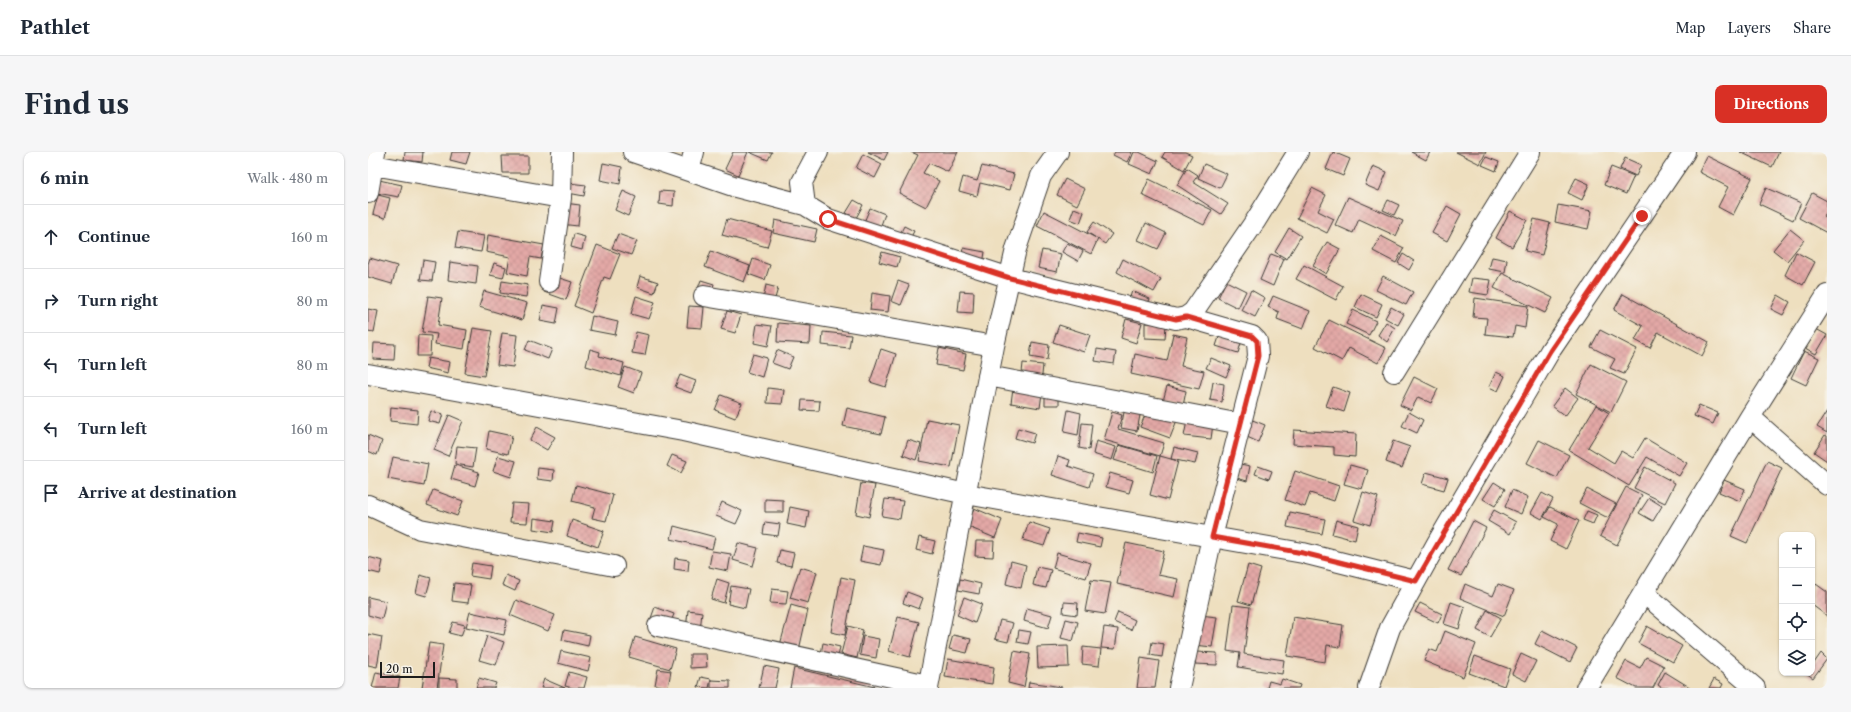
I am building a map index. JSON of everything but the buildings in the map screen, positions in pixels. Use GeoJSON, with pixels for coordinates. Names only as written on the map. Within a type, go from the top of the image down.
{"type":"FeatureCollection","features":[{"type":"Feature","properties":{"kind":"street"},"geometry":{"type":"LineString","coordinates":[[549,282],[561,198],[562,152]]}},
{"type":"Feature","properties":{"kind":"street"},"geometry":{"type":"LineString","coordinates":[[633,152],[691,161],[736,187],[805,204],[828,219],[1010,278],[1176,319],[1186,317],[1193,312],[1256,220],[1298,152]]}},
{"type":"Feature","properties":{"kind":"street"},"geometry":{"type":"LineString","coordinates":[[805,204],[802,182],[818,152]]}},
{"type":"Feature","properties":{"kind":"street"},"geometry":{"type":"LineString","coordinates":[[658,626],[928,686],[994,346],[1016,249],[1041,176],[1058,152]]}},
{"type":"Feature","properties":{"kind":"street"},"geometry":{"type":"LineString","coordinates":[[1394,372],[1530,152]]}},
{"type":"Feature","properties":{"kind":"street"},"geometry":{"type":"LineString","coordinates":[[1369,688],[1390,628],[1550,351],[1685,152]]}},
{"type":"Feature","properties":{"kind":"street"},"geometry":{"type":"LineString","coordinates":[[368,193],[374,158],[561,198]]}},
{"type":"Feature","properties":{"kind":"street"},"geometry":{"type":"LineString","coordinates":[[1586,688],[1750,417],[1827,295]]}},
{"type":"Feature","properties":{"kind":"street"},"geometry":{"type":"LineString","coordinates":[[704,296],[994,346]]}},
{"type":"Feature","properties":{"kind":"street"},"geometry":{"type":"LineString","coordinates":[[1179,688],[1212,537],[1258,356],[1257,341],[1252,336],[1186,317]]}},
{"type":"Feature","properties":{"kind":"street"},"geometry":{"type":"LineString","coordinates":[[368,374],[683,431],[966,494],[1303,553],[1416,581]]}},
{"type":"Feature","properties":{"kind":"street"},"geometry":{"type":"LineString","coordinates":[[988,376],[1241,424]]}},
{"type":"Feature","properties":{"kind":"street"},"geometry":{"type":"LineString","coordinates":[[1750,417],[1827,485]]}},
{"type":"Feature","properties":{"kind":"street"},"geometry":{"type":"LineString","coordinates":[[368,505],[420,529],[614,566]]}},
{"type":"Feature","properties":{"kind":"street"},"geometry":{"type":"LineString","coordinates":[[1644,593],[1755,688]]}},
{"type":"Feature","properties":{"kind":"route"},"geometry":{"type":"LineString","coordinates":[[828,219],[961,264],[1010,278],[1176,319],[1186,317],[1252,336],[1257,341],[1258,356],[1212,537],[1303,553],[1416,581],[1550,351],[1642,216]]}}]}
